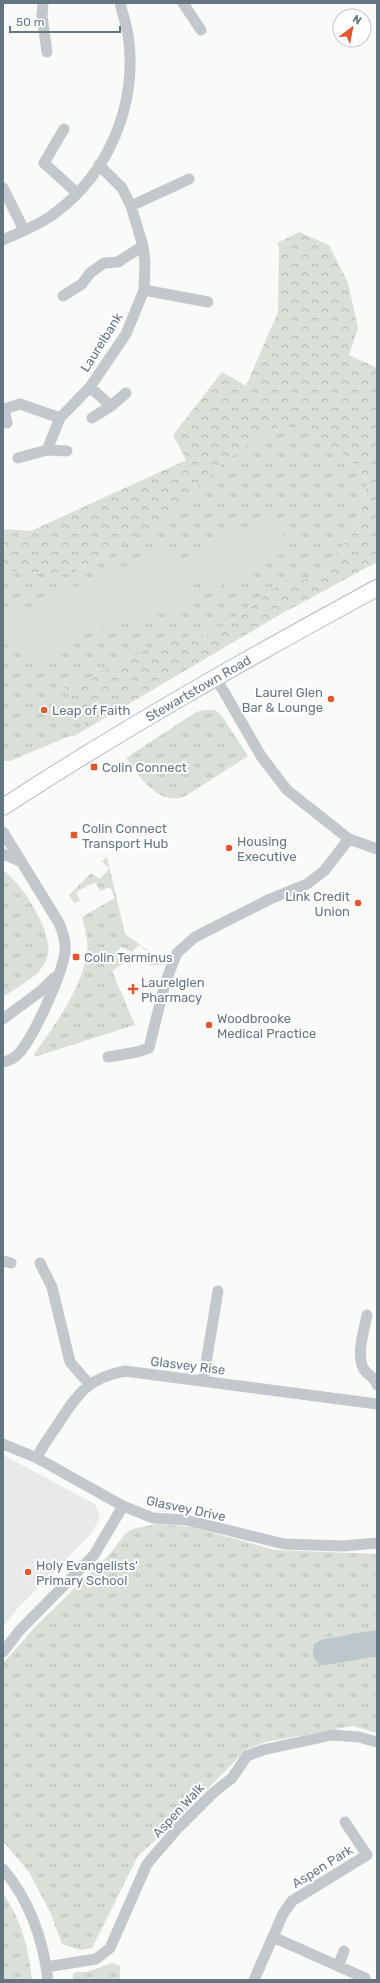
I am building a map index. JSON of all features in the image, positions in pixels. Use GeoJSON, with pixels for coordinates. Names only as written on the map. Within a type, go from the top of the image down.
{"type":"FeatureCollection","features":[{"type":"Feature","properties":{"kind":"main road","name":"Stewartstown Road"},"geometry":{"type":"LineString","coordinates":[[3,807],[79,759],[216,678],[377,588]]}},
{"type":"Feature","properties":{"kind":"street"},"geometry":{"type":"LineString","coordinates":[[43,3],[42,16],[47,52]]}},
{"type":"Feature","properties":{"kind":"street"},"geometry":{"type":"LineString","coordinates":[[3,240],[54,214],[77,193],[99,165],[119,128],[126,107],[129,82],[129,42],[120,3]]}},
{"type":"Feature","properties":{"kind":"street"},"geometry":{"type":"LineString","coordinates":[[183,3],[201,30]]}},
{"type":"Feature","properties":{"kind":"street"},"geometry":{"type":"LineString","coordinates":[[64,129],[44,163],[77,193]]}},
{"type":"Feature","properties":{"kind":"street","name":"Laurelbank"},"geometry":{"type":"LineString","coordinates":[[47,450],[60,418],[90,387],[126,334],[144,290],[145,262],[143,246],[131,206],[122,188],[99,165]]}},
{"type":"Feature","properties":{"kind":"street"},"geometry":{"type":"LineString","coordinates":[[131,206],[189,179]]}},
{"type":"Feature","properties":{"kind":"street"},"geometry":{"type":"LineString","coordinates":[[3,188],[24,230]]}},
{"type":"Feature","properties":{"kind":"street"},"geometry":{"type":"LineString","coordinates":[[63,296],[82,284],[90,273],[104,263],[118,262],[143,246]]}},
{"type":"Feature","properties":{"kind":"street"},"geometry":{"type":"LineString","coordinates":[[144,290],[208,302]]}},
{"type":"Feature","properties":{"kind":"street","name":"Laurelbank"},"geometry":{"type":"LineString","coordinates":[[90,387],[111,406]]}},
{"type":"Feature","properties":{"kind":"street"},"geometry":{"type":"LineString","coordinates":[[92,418],[111,406],[126,393]]}},
{"type":"Feature","properties":{"kind":"street"},"geometry":{"type":"LineString","coordinates":[[7,423],[4,409],[20,404],[60,418]]}},
{"type":"Feature","properties":{"kind":"street"},"geometry":{"type":"LineString","coordinates":[[18,458],[47,450],[67,451]]}},
{"type":"Feature","properties":{"kind":"street"},"geometry":{"type":"LineString","coordinates":[[216,678],[261,756],[287,790],[349,839],[377,849]]}},
{"type":"Feature","properties":{"kind":"street"},"geometry":{"type":"LineString","coordinates":[[3,832],[43,894],[63,933],[65,952],[58,974],[39,1021],[21,1051],[13,1059],[3,1062]]}},
{"type":"Feature","properties":{"kind":"street"},"geometry":{"type":"LineString","coordinates":[[108,1057],[137,1052],[149,1048],[164,983],[177,953],[195,937],[270,899],[306,884],[324,871],[349,839]]}},
{"type":"Feature","properties":{"kind":"street"},"geometry":{"type":"LineString","coordinates":[[3,854],[22,862]]}},
{"type":"Feature","properties":{"kind":"street"},"geometry":{"type":"LineString","coordinates":[[3,1019],[42,990],[58,974]]}},
{"type":"Feature","properties":{"kind":"street"},"geometry":{"type":"LineString","coordinates":[[40,1263],[52,1287],[70,1362],[88,1384]]}},
{"type":"Feature","properties":{"kind":"street"},"geometry":{"type":"LineString","coordinates":[[203,1381],[218,1290]]}},
{"type":"Feature","properties":{"kind":"street"},"geometry":{"type":"LineString","coordinates":[[366,1315],[360,1356],[365,1371],[376,1380],[377,1385]]}},
{"type":"Feature","properties":{"kind":"street","name":"Glasvey Rise"},"geometry":{"type":"LineString","coordinates":[[37,1458],[74,1399],[88,1384],[107,1374],[125,1371],[377,1404]]}},
{"type":"Feature","properties":{"kind":"street","name":"Glasvey Drive"},"geometry":{"type":"LineString","coordinates":[[3,1444],[37,1458],[123,1506],[153,1518],[186,1520],[284,1544],[343,1546],[377,1543]]}},
{"type":"Feature","properties":{"kind":"street"},"geometry":{"type":"LineString","coordinates":[[3,1652],[20,1630],[94,1555],[123,1506]]}},
{"type":"Feature","properties":{"kind":"street","name":"Aspen Walk"},"geometry":{"type":"LineString","coordinates":[[46,1967],[96,1959],[110,1948],[147,1864],[177,1829],[213,1793],[232,1778],[246,1756],[263,1750],[332,1735],[377,1742]]}},
{"type":"Feature","properties":{"kind":"street","name":"Aspen Park"},"geometry":{"type":"LineString","coordinates":[[254,1980],[284,1914],[292,1901],[367,1855],[345,1822]]}},
{"type":"Feature","properties":{"kind":"street"},"geometry":{"type":"LineString","coordinates":[[3,1868],[16,1884],[35,1921],[41,1939],[48,1980]]}},
{"type":"Feature","properties":{"kind":"street"},"geometry":{"type":"LineString","coordinates":[[273,1938],[365,1978]]}},
{"type":"Feature","properties":{"kind":"street"},"geometry":{"type":"LineString","coordinates":[[338,1966],[344,1951]]}},
{"type":"Feature","properties":{"kind":"shaded area","name":"Holy Evangelists' Primary School"},"geometry":{"type":"Polygon","coordinates":[[[3,1455],[95,1504],[100,1518],[90,1535],[17,1609],[3,1627],[3,1455]]]}},
{"type":"Feature","properties":{"kind":"green space"},"geometry":{"type":"Polygon","coordinates":[[[299,232],[329,245],[348,283],[358,328],[349,355],[377,368],[377,562],[281,614],[88,728],[80,719],[64,685],[69,687],[165,641],[214,633],[284,581],[318,578],[356,528],[368,481],[348,458],[290,421],[238,450],[158,523],[72,574],[3,571],[3,529],[31,531],[186,460],[173,435],[222,372],[246,386],[278,312],[279,247],[277,243],[299,232]]]}},
{"type":"Feature","properties":{"kind":"green space"},"geometry":{"type":"Polygon","coordinates":[[[290,421],[348,458],[368,481],[356,528],[318,578],[284,581],[214,633],[165,641],[69,688],[65,685],[80,719],[88,728],[74,736],[70,736],[10,761],[3,761],[3,571],[72,574],[158,523],[238,450],[290,421]]]}},
{"type":"Feature","properties":{"kind":"green space"},"geometry":{"type":"Polygon","coordinates":[[[271,513],[279,518],[282,535],[289,552],[263,560],[212,592],[205,580],[191,586],[195,592],[193,601],[166,613],[123,619],[85,632],[67,642],[52,656],[44,658],[27,656],[3,643],[3,618],[171,547],[180,563],[271,513]]]}},
{"type":"Feature","properties":{"kind":"green space"},"geometry":{"type":"Polygon","coordinates":[[[215,710],[222,716],[248,756],[184,797],[165,797],[157,793],[150,788],[126,758],[196,712],[215,710]]]}},
{"type":"Feature","properties":{"kind":"green space"},"geometry":{"type":"Polygon","coordinates":[[[107,857],[125,934],[159,958],[159,965],[150,965],[155,957],[139,945],[132,952],[121,947],[115,955],[124,963],[112,971],[135,1025],[34,1057],[34,1054],[73,994],[84,967],[87,944],[82,917],[115,898],[110,887],[100,891],[95,882],[76,892],[80,901],[74,903],[69,895],[91,873],[100,879],[109,869],[102,861],[107,857]]]}},
{"type":"Feature","properties":{"kind":"green space"},"geometry":{"type":"Polygon","coordinates":[[[3,870],[17,884],[31,903],[46,935],[48,951],[47,958],[40,970],[28,981],[3,997],[3,870]]]}},
{"type":"Feature","properties":{"kind":"green space"},"geometry":{"type":"Polygon","coordinates":[[[157,1524],[192,1527],[275,1550],[377,1554],[377,1733],[352,1726],[266,1742],[247,1749],[170,1827],[138,1856],[92,1948],[80,1950],[62,1944],[50,1912],[29,1872],[3,1841],[3,1663],[36,1626],[109,1555],[125,1534],[132,1529],[157,1524]]]}},
{"type":"Feature","properties":{"kind":"green space"},"geometry":{"type":"Polygon","coordinates":[[[3,1893],[15,1913],[23,1935],[29,1957],[32,1980],[3,1980],[3,1893]]]}},
{"type":"Feature","properties":{"kind":"green space"},"geometry":{"type":"Polygon","coordinates":[[[112,1963],[120,1966],[120,1980],[73,1979],[73,1974],[76,1972],[87,1972],[112,1963]]]}},
{"type":"Feature","properties":{"kind":"waterway"},"geometry":{"type":"LineString","coordinates":[[326,1652],[377,1643]]}},
{"type":"Feature","properties":{"kind":"place","name":"Laurel Glen Bar & Lounge"},"geometry":{"type":"Point","coordinates":[331,699]}},
{"type":"Feature","properties":{"kind":"place","name":"Leap of Faith"},"geometry":{"type":"Point","coordinates":[44,710]}},
{"type":"Feature","properties":{"kind":"place","name":"Colin Connect"},"geometry":{"type":"Point","coordinates":[94,767]}},
{"type":"Feature","properties":{"kind":"place","name":"Colin Connect Transport Hub"},"geometry":{"type":"Point","coordinates":[74,835]}},
{"type":"Feature","properties":{"kind":"place","name":"Housing Executive"},"geometry":{"type":"Point","coordinates":[229,848]}},
{"type":"Feature","properties":{"kind":"place","name":"Link Credit Union"},"geometry":{"type":"Point","coordinates":[358,903]}},
{"type":"Feature","properties":{"kind":"place","name":"Colin Terminus"},"geometry":{"type":"Point","coordinates":[76,957]}},
{"type":"Feature","properties":{"kind":"place","name":"Laurelglen Pharmacy"},"geometry":{"type":"Point","coordinates":[133,989]}},
{"type":"Feature","properties":{"kind":"place","name":"Woodbrooke Medical Practice"},"geometry":{"type":"Point","coordinates":[209,1025]}},
{"type":"Feature","properties":{"kind":"place","name":"Holy Evangelists' Primary School"},"geometry":{"type":"Point","coordinates":[28,1572]}}]}
